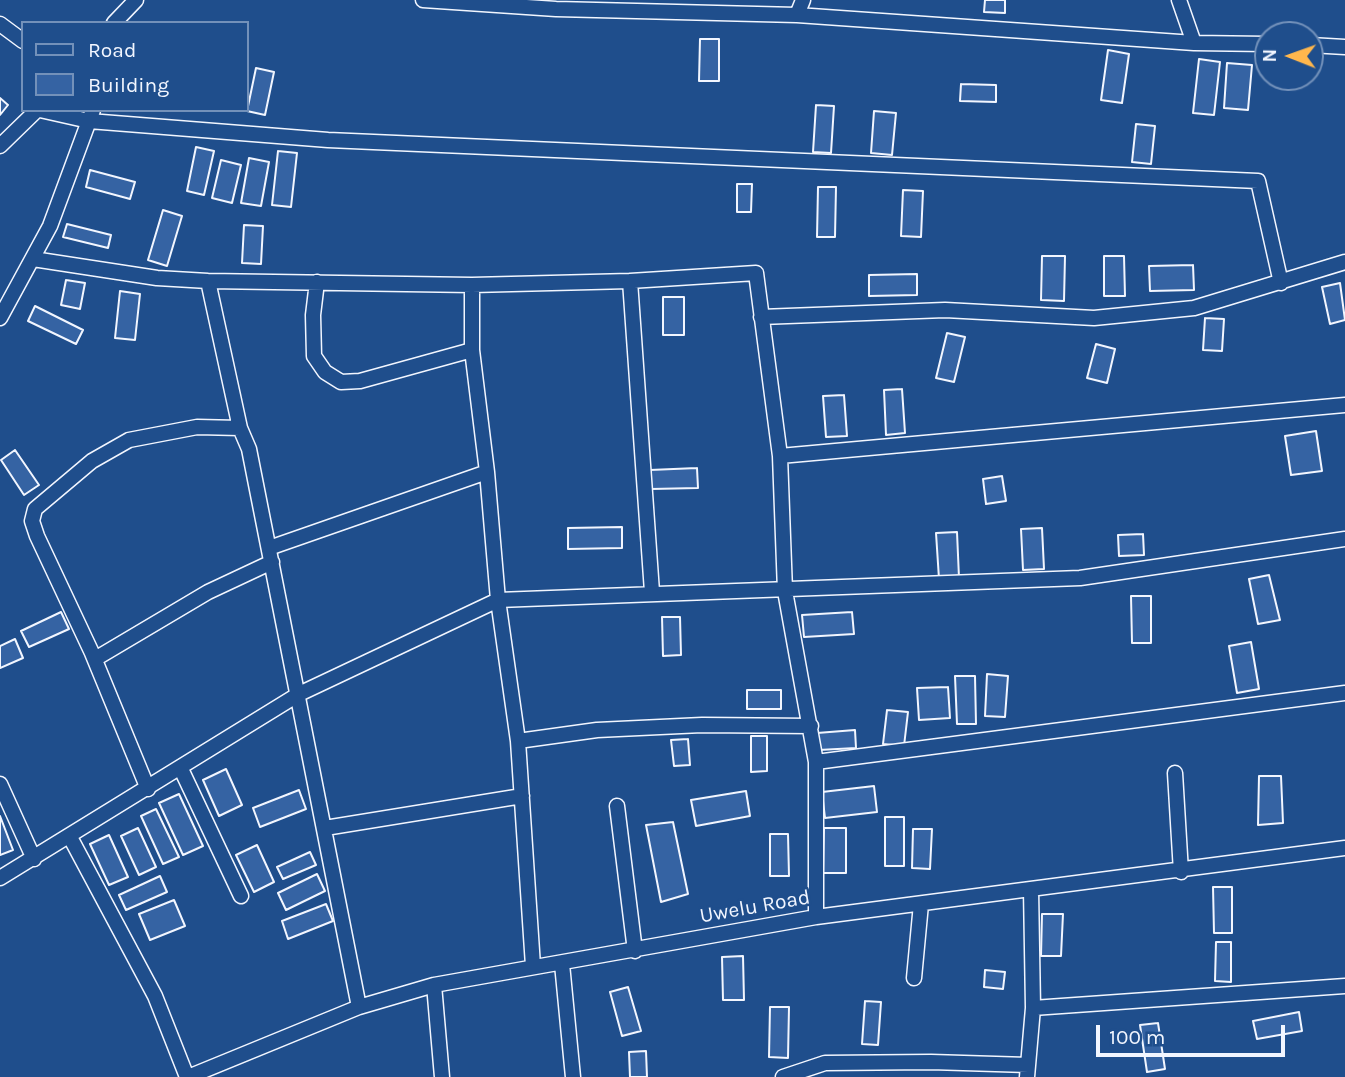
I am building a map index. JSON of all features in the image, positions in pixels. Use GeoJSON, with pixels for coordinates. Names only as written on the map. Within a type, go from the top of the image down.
{"type":"FeatureCollection","features":[{"type":"Feature","properties":{"kind":"street"},"geometry":{"type":"LineString","coordinates":[[116,21],[136,0]]}},
{"type":"Feature","properties":{"kind":"street"},"geometry":{"type":"LineString","coordinates":[[128,21],[136,0]]}},
{"type":"Feature","properties":{"kind":"street"},"geometry":{"type":"LineString","coordinates":[[423,0],[797,15],[1194,43],[1254,44]]}},
{"type":"Feature","properties":{"kind":"street"},"geometry":{"type":"LineString","coordinates":[[797,15],[803,0]]}},
{"type":"Feature","properties":{"kind":"street"},"geometry":{"type":"LineString","coordinates":[[1179,0],[1194,43]]}},
{"type":"Feature","properties":{"kind":"street"},"geometry":{"type":"LineString","coordinates":[[0,24],[21,40]]}},
{"type":"Feature","properties":{"kind":"street"},"geometry":{"type":"LineString","coordinates":[[1324,46],[1345,47]]}},
{"type":"Feature","properties":{"kind":"street"},"geometry":{"type":"LineString","coordinates":[[0,146],[36,112]]}},
{"type":"Feature","properties":{"kind":"street"},"geometry":{"type":"LineString","coordinates":[[56,112],[328,140],[1258,181],[1281,283]]}},
{"type":"Feature","properties":{"kind":"street"},"geometry":{"type":"LineString","coordinates":[[0,318],[50,226],[91,116]]}},
{"type":"Feature","properties":{"kind":"street"},"geometry":{"type":"LineString","coordinates":[[33,259],[158,278],[208,281],[472,285],[630,281],[756,273],[780,456],[785,591],[816,762],[816,917]]}},
{"type":"Feature","properties":{"kind":"street"},"geometry":{"type":"LineString","coordinates":[[761,317],[945,310],[1094,318],[1194,308],[1345,261]]}},
{"type":"Feature","properties":{"kind":"street"},"geometry":{"type":"LineString","coordinates":[[208,281],[240,428],[249,449],[359,1007]]}},
{"type":"Feature","properties":{"kind":"street"},"geometry":{"type":"LineString","coordinates":[[630,281],[652,592]]}},
{"type":"Feature","properties":{"kind":"street"},"geometry":{"type":"LineString","coordinates":[[317,282],[313,315],[314,356],[325,372],[341,382],[360,381],[472,349]]}},
{"type":"Feature","properties":{"kind":"street"},"geometry":{"type":"LineString","coordinates":[[472,285],[472,349],[487,472],[498,600],[518,741],[533,966]]}},
{"type":"Feature","properties":{"kind":"street"},"geometry":{"type":"LineString","coordinates":[[780,456],[1345,405]]}},
{"type":"Feature","properties":{"kind":"street"},"geometry":{"type":"LineString","coordinates":[[148,789],[95,659],[37,536],[32,521],[35,509],[92,460],[130,440],[197,426],[240,428]]}},
{"type":"Feature","properties":{"kind":"street"},"geometry":{"type":"LineString","coordinates":[[95,659],[271,555],[487,472]]}},
{"type":"Feature","properties":{"kind":"street"},"geometry":{"type":"LineString","coordinates":[[0,878],[299,694],[498,600],[652,592],[785,591],[1080,578],[1345,539]]}},
{"type":"Feature","properties":{"kind":"street"},"geometry":{"type":"LineString","coordinates":[[816,762],[1345,693]]}},
{"type":"Feature","properties":{"kind":"street"},"geometry":{"type":"LineString","coordinates":[[518,741],[597,730],[702,725],[811,726]]}},
{"type":"Feature","properties":{"kind":"street"},"geometry":{"type":"LineString","coordinates":[[181,768],[241,896]]}},
{"type":"Feature","properties":{"kind":"street"},"geometry":{"type":"LineString","coordinates":[[1175,773],[1181,872]]}},
{"type":"Feature","properties":{"kind":"street"},"geometry":{"type":"LineString","coordinates":[[0,784],[34,859]]}},
{"type":"Feature","properties":{"kind":"street"},"geometry":{"type":"LineString","coordinates":[[325,828],[522,796]]}},
{"type":"Feature","properties":{"kind":"street"},"geometry":{"type":"LineString","coordinates":[[617,806],[635,951]]}},
{"type":"Feature","properties":{"kind":"street"},"geometry":{"type":"LineString","coordinates":[[70,837],[155,996],[188,1077]]}},
{"type":"Feature","properties":{"kind":"street","name":"Uwelu Road"},"geometry":{"type":"LineString","coordinates":[[188,1077],[359,1007],[434,985],[816,917],[1181,872],[1345,848]]}},
{"type":"Feature","properties":{"kind":"street"},"geometry":{"type":"LineString","coordinates":[[783,1077],[825,1063],[931,1062],[1028,1071],[1033,1008],[1031,889]]}},
{"type":"Feature","properties":{"kind":"street"},"geometry":{"type":"LineString","coordinates":[[914,978],[921,904]]}},
{"type":"Feature","properties":{"kind":"street"},"geometry":{"type":"LineString","coordinates":[[562,964],[573,1077]]}},
{"type":"Feature","properties":{"kind":"street"},"geometry":{"type":"LineString","coordinates":[[434,985],[442,1077]]}},
{"type":"Feature","properties":{"kind":"street"},"geometry":{"type":"LineString","coordinates":[[1033,1008],[1345,986]]}},
{"type":"Feature","properties":{"kind":"building"},"geometry":{"type":"Polygon","coordinates":[[[985,0],[1005,0],[1005,13],[984,12],[985,0]]]}},
{"type":"Feature","properties":{"kind":"building"},"geometry":{"type":"Polygon","coordinates":[[[700,39],[719,39],[719,81],[699,81],[700,39]]]}},
{"type":"Feature","properties":{"kind":"building"},"geometry":{"type":"Polygon","coordinates":[[[1108,50],[1129,54],[1122,103],[1101,100],[1108,50]]]}},
{"type":"Feature","properties":{"kind":"building"},"geometry":{"type":"Polygon","coordinates":[[[1199,59],[1220,62],[1214,115],[1193,113],[1199,59]]]}},
{"type":"Feature","properties":{"kind":"building"},"geometry":{"type":"Polygon","coordinates":[[[1227,63],[1252,65],[1248,110],[1224,108],[1227,63]]]}},
{"type":"Feature","properties":{"kind":"building"},"geometry":{"type":"Polygon","coordinates":[[[256,68],[274,72],[265,115],[248,111],[256,68]]]}},
{"type":"Feature","properties":{"kind":"building"},"geometry":{"type":"Polygon","coordinates":[[[961,84],[996,85],[996,102],[960,101],[961,84]]]}},
{"type":"Feature","properties":{"kind":"building"},"geometry":{"type":"Polygon","coordinates":[[[0,98],[8,105],[0,115],[0,98]]]}},
{"type":"Feature","properties":{"kind":"building"},"geometry":{"type":"Polygon","coordinates":[[[816,105],[834,106],[831,153],[813,152],[816,105]]]}},
{"type":"Feature","properties":{"kind":"building"},"geometry":{"type":"Polygon","coordinates":[[[874,111],[896,113],[892,155],[871,153],[874,111]]]}},
{"type":"Feature","properties":{"kind":"building"},"geometry":{"type":"Polygon","coordinates":[[[1136,124],[1155,126],[1151,164],[1132,162],[1136,124]]]}},
{"type":"Feature","properties":{"kind":"building"},"geometry":{"type":"Polygon","coordinates":[[[196,147],[214,151],[204,195],[187,191],[196,147]]]}},
{"type":"Feature","properties":{"kind":"building"},"geometry":{"type":"Polygon","coordinates":[[[278,151],[297,153],[291,207],[272,205],[278,151]]]}},
{"type":"Feature","properties":{"kind":"building"},"geometry":{"type":"Polygon","coordinates":[[[249,158],[269,162],[261,206],[241,203],[249,158]]]}},
{"type":"Feature","properties":{"kind":"building"},"geometry":{"type":"Polygon","coordinates":[[[221,160],[241,165],[232,203],[212,198],[221,160]]]}},
{"type":"Feature","properties":{"kind":"building"},"geometry":{"type":"Polygon","coordinates":[[[90,170],[135,182],[130,199],[86,187],[90,170]]]}},
{"type":"Feature","properties":{"kind":"building"},"geometry":{"type":"Polygon","coordinates":[[[737,184],[752,184],[751,212],[737,212],[737,184]]]}},
{"type":"Feature","properties":{"kind":"building"},"geometry":{"type":"Polygon","coordinates":[[[818,187],[836,187],[835,237],[817,237],[818,187]]]}},
{"type":"Feature","properties":{"kind":"building"},"geometry":{"type":"Polygon","coordinates":[[[903,190],[923,191],[921,237],[901,236],[903,190]]]}},
{"type":"Feature","properties":{"kind":"building"},"geometry":{"type":"Polygon","coordinates":[[[163,210],[182,216],[167,266],[148,260],[163,210]]]}},
{"type":"Feature","properties":{"kind":"building"},"geometry":{"type":"Polygon","coordinates":[[[67,224],[111,235],[108,248],[63,237],[67,224]]]}},
{"type":"Feature","properties":{"kind":"building"},"geometry":{"type":"Polygon","coordinates":[[[244,225],[263,226],[261,264],[242,263],[244,225]]]}},
{"type":"Feature","properties":{"kind":"building"},"geometry":{"type":"Polygon","coordinates":[[[1042,256],[1065,256],[1064,301],[1041,300],[1042,256]]]}},
{"type":"Feature","properties":{"kind":"building"},"geometry":{"type":"Polygon","coordinates":[[[1104,256],[1124,256],[1125,296],[1104,296],[1104,256]]]}},
{"type":"Feature","properties":{"kind":"building"},"geometry":{"type":"Polygon","coordinates":[[[1193,265],[1194,290],[1150,291],[1149,266],[1193,265]]]}},
{"type":"Feature","properties":{"kind":"building"},"geometry":{"type":"Polygon","coordinates":[[[917,274],[917,295],[869,296],[869,275],[917,274]]]}},
{"type":"Feature","properties":{"kind":"building"},"geometry":{"type":"Polygon","coordinates":[[[66,280],[85,283],[80,309],[61,305],[66,280]]]}},
{"type":"Feature","properties":{"kind":"building"},"geometry":{"type":"Polygon","coordinates":[[[1340,283],[1345,320],[1330,324],[1322,287],[1340,283]]]}},
{"type":"Feature","properties":{"kind":"building"},"geometry":{"type":"Polygon","coordinates":[[[120,291],[140,294],[135,340],[115,338],[120,291]]]}},
{"type":"Feature","properties":{"kind":"building"},"geometry":{"type":"Polygon","coordinates":[[[663,297],[684,297],[684,335],[663,335],[663,297]]]}},
{"type":"Feature","properties":{"kind":"building"},"geometry":{"type":"Polygon","coordinates":[[[35,306],[83,330],[76,344],[28,321],[35,306]]]}},
{"type":"Feature","properties":{"kind":"building"},"geometry":{"type":"Polygon","coordinates":[[[1205,318],[1224,319],[1222,351],[1203,350],[1205,318]]]}},
{"type":"Feature","properties":{"kind":"building"},"geometry":{"type":"Polygon","coordinates":[[[947,333],[965,337],[954,382],[936,378],[947,333]]]}},
{"type":"Feature","properties":{"kind":"building"},"geometry":{"type":"Polygon","coordinates":[[[1096,344],[1115,349],[1107,383],[1087,378],[1096,344]]]}},
{"type":"Feature","properties":{"kind":"building"},"geometry":{"type":"Polygon","coordinates":[[[902,389],[905,433],[886,435],[884,390],[902,389]]]}},
{"type":"Feature","properties":{"kind":"building"},"geometry":{"type":"Polygon","coordinates":[[[844,395],[847,436],[826,437],[823,396],[844,395]]]}},
{"type":"Feature","properties":{"kind":"building"},"geometry":{"type":"Polygon","coordinates":[[[1316,431],[1322,471],[1291,475],[1285,436],[1316,431]]]}},
{"type":"Feature","properties":{"kind":"building"},"geometry":{"type":"Polygon","coordinates":[[[15,450],[39,485],[24,495],[1,460],[15,450]]]}},
{"type":"Feature","properties":{"kind":"building"},"geometry":{"type":"Polygon","coordinates":[[[697,468],[698,488],[651,489],[650,470],[697,468]]]}},
{"type":"Feature","properties":{"kind":"building"},"geometry":{"type":"Polygon","coordinates":[[[1002,476],[1006,501],[986,504],[983,479],[1002,476]]]}},
{"type":"Feature","properties":{"kind":"building"},"geometry":{"type":"Polygon","coordinates":[[[622,527],[622,548],[568,549],[568,528],[622,527]]]}},
{"type":"Feature","properties":{"kind":"building"},"geometry":{"type":"Polygon","coordinates":[[[1042,528],[1044,569],[1023,570],[1021,529],[1042,528]]]}},
{"type":"Feature","properties":{"kind":"building"},"geometry":{"type":"Polygon","coordinates":[[[957,532],[959,578],[939,579],[936,533],[957,532]]]}},
{"type":"Feature","properties":{"kind":"building"},"geometry":{"type":"Polygon","coordinates":[[[1143,534],[1144,555],[1119,556],[1118,535],[1143,534]]]}},
{"type":"Feature","properties":{"kind":"building"},"geometry":{"type":"Polygon","coordinates":[[[1269,575],[1280,620],[1258,624],[1249,579],[1269,575]]]}},
{"type":"Feature","properties":{"kind":"building"},"geometry":{"type":"Polygon","coordinates":[[[1131,596],[1151,596],[1151,643],[1132,643],[1131,596]]]}},
{"type":"Feature","properties":{"kind":"building"},"geometry":{"type":"Polygon","coordinates":[[[61,612],[69,629],[29,647],[21,631],[61,612]]]}},
{"type":"Feature","properties":{"kind":"building"},"geometry":{"type":"Polygon","coordinates":[[[852,612],[854,634],[804,637],[802,615],[852,612]]]}},
{"type":"Feature","properties":{"kind":"building"},"geometry":{"type":"Polygon","coordinates":[[[662,617],[680,617],[681,655],[663,656],[662,617]]]}},
{"type":"Feature","properties":{"kind":"building"},"geometry":{"type":"Polygon","coordinates":[[[15,639],[23,658],[0,668],[0,646],[15,639]]]}},
{"type":"Feature","properties":{"kind":"building"},"geometry":{"type":"Polygon","coordinates":[[[1251,642],[1259,689],[1237,693],[1229,646],[1251,642]]]}},
{"type":"Feature","properties":{"kind":"building"},"geometry":{"type":"Polygon","coordinates":[[[987,674],[1008,676],[1005,717],[985,716],[987,674]]]}},
{"type":"Feature","properties":{"kind":"building"},"geometry":{"type":"Polygon","coordinates":[[[955,676],[975,676],[976,724],[957,724],[955,676]]]}},
{"type":"Feature","properties":{"kind":"building"},"geometry":{"type":"Polygon","coordinates":[[[948,687],[950,718],[919,720],[917,688],[948,687]]]}},
{"type":"Feature","properties":{"kind":"building"},"geometry":{"type":"Polygon","coordinates":[[[747,690],[781,690],[781,709],[747,709],[747,690]]]}},
{"type":"Feature","properties":{"kind":"building"},"geometry":{"type":"Polygon","coordinates":[[[887,710],[908,712],[904,746],[883,744],[887,710]]]}},
{"type":"Feature","properties":{"kind":"building"},"geometry":{"type":"Polygon","coordinates":[[[855,730],[856,748],[819,750],[817,733],[855,730]]]}},
{"type":"Feature","properties":{"kind":"building"},"geometry":{"type":"Polygon","coordinates":[[[751,736],[767,736],[767,771],[751,772],[751,736]]]}},
{"type":"Feature","properties":{"kind":"building"},"geometry":{"type":"Polygon","coordinates":[[[688,739],[690,765],[674,766],[671,740],[688,739]]]}},
{"type":"Feature","properties":{"kind":"building"},"geometry":{"type":"Polygon","coordinates":[[[226,769],[242,805],[219,816],[203,780],[226,769]]]}},
{"type":"Feature","properties":{"kind":"building"},"geometry":{"type":"Polygon","coordinates":[[[1259,776],[1281,776],[1283,823],[1258,825],[1259,776]]]}},
{"type":"Feature","properties":{"kind":"building"},"geometry":{"type":"Polygon","coordinates":[[[874,786],[877,812],[825,818],[822,792],[874,786]]]}},
{"type":"Feature","properties":{"kind":"building"},"geometry":{"type":"Polygon","coordinates":[[[299,790],[306,809],[260,827],[253,808],[299,790]]]}},
{"type":"Feature","properties":{"kind":"building"},"geometry":{"type":"Polygon","coordinates":[[[746,791],[750,816],[696,826],[691,800],[746,791]]]}},
{"type":"Feature","properties":{"kind":"building"},"geometry":{"type":"Polygon","coordinates":[[[179,794],[203,846],[183,855],[159,803],[179,794]]]}},
{"type":"Feature","properties":{"kind":"building"},"geometry":{"type":"Polygon","coordinates":[[[156,809],[179,857],[163,864],[141,816],[156,809]]]}},
{"type":"Feature","properties":{"kind":"building"},"geometry":{"type":"Polygon","coordinates":[[[0,816],[13,850],[0,855],[0,816]]]}},
{"type":"Feature","properties":{"kind":"building"},"geometry":{"type":"Polygon","coordinates":[[[885,817],[904,817],[904,866],[885,866],[885,817]]]}},
{"type":"Feature","properties":{"kind":"building"},"geometry":{"type":"Polygon","coordinates":[[[673,822],[688,894],[661,902],[646,825],[673,822]]]}},
{"type":"Feature","properties":{"kind":"building"},"geometry":{"type":"Polygon","coordinates":[[[138,828],[156,867],[139,875],[121,836],[138,828]]]}},
{"type":"Feature","properties":{"kind":"building"},"geometry":{"type":"Polygon","coordinates":[[[824,828],[846,828],[846,873],[823,873],[824,828]]]}},
{"type":"Feature","properties":{"kind":"building"},"geometry":{"type":"Polygon","coordinates":[[[913,829],[932,829],[930,869],[912,868],[913,829]]]}},
{"type":"Feature","properties":{"kind":"building"},"geometry":{"type":"Polygon","coordinates":[[[770,834],[788,834],[789,876],[770,876],[770,834]]]}},
{"type":"Feature","properties":{"kind":"building"},"geometry":{"type":"Polygon","coordinates":[[[109,835],[128,877],[109,885],[90,844],[109,835]]]}},
{"type":"Feature","properties":{"kind":"building"},"geometry":{"type":"Polygon","coordinates":[[[257,845],[274,882],[254,892],[236,855],[257,845]]]}},
{"type":"Feature","properties":{"kind":"building"},"geometry":{"type":"Polygon","coordinates":[[[310,852],[316,865],[283,879],[277,867],[310,852]]]}},
{"type":"Feature","properties":{"kind":"building"},"geometry":{"type":"Polygon","coordinates":[[[317,874],[325,891],[286,910],[278,893],[317,874]]]}},
{"type":"Feature","properties":{"kind":"building"},"geometry":{"type":"Polygon","coordinates":[[[160,876],[167,892],[126,910],[119,895],[160,876]]]}},
{"type":"Feature","properties":{"kind":"building"},"geometry":{"type":"Polygon","coordinates":[[[1213,887],[1232,887],[1232,933],[1214,933],[1213,887]]]}},
{"type":"Feature","properties":{"kind":"building"},"geometry":{"type":"Polygon","coordinates":[[[174,900],[185,926],[150,940],[139,914],[174,900]]]}},
{"type":"Feature","properties":{"kind":"building"},"geometry":{"type":"Polygon","coordinates":[[[326,904],[333,921],[288,939],[282,921],[326,904]]]}},
{"type":"Feature","properties":{"kind":"building"},"geometry":{"type":"Polygon","coordinates":[[[1042,914],[1063,914],[1061,956],[1041,956],[1042,914]]]}},
{"type":"Feature","properties":{"kind":"building"},"geometry":{"type":"Polygon","coordinates":[[[1216,942],[1231,942],[1231,982],[1215,981],[1216,942]]]}},
{"type":"Feature","properties":{"kind":"building"},"geometry":{"type":"Polygon","coordinates":[[[743,956],[744,1000],[723,1000],[722,957],[743,956]]]}},
{"type":"Feature","properties":{"kind":"building"},"geometry":{"type":"Polygon","coordinates":[[[985,970],[1005,972],[1003,989],[984,987],[985,970]]]}},
{"type":"Feature","properties":{"kind":"building"},"geometry":{"type":"Polygon","coordinates":[[[628,987],[641,1031],[622,1036],[610,992],[628,987]]]}},
{"type":"Feature","properties":{"kind":"building"},"geometry":{"type":"Polygon","coordinates":[[[865,1001],[881,1002],[878,1045],[862,1044],[865,1001]]]}},
{"type":"Feature","properties":{"kind":"building"},"geometry":{"type":"Polygon","coordinates":[[[770,1007],[789,1007],[788,1058],[769,1057],[770,1007]]]}},
{"type":"Feature","properties":{"kind":"building"},"geometry":{"type":"Polygon","coordinates":[[[1299,1012],[1302,1031],[1257,1039],[1253,1021],[1299,1012]]]}},
{"type":"Feature","properties":{"kind":"building"},"geometry":{"type":"Polygon","coordinates":[[[1158,1023],[1165,1069],[1147,1072],[1140,1025],[1158,1023]]]}},
{"type":"Feature","properties":{"kind":"building"},"geometry":{"type":"Polygon","coordinates":[[[646,1051],[647,1077],[630,1077],[629,1052],[646,1051]]]}}]}
